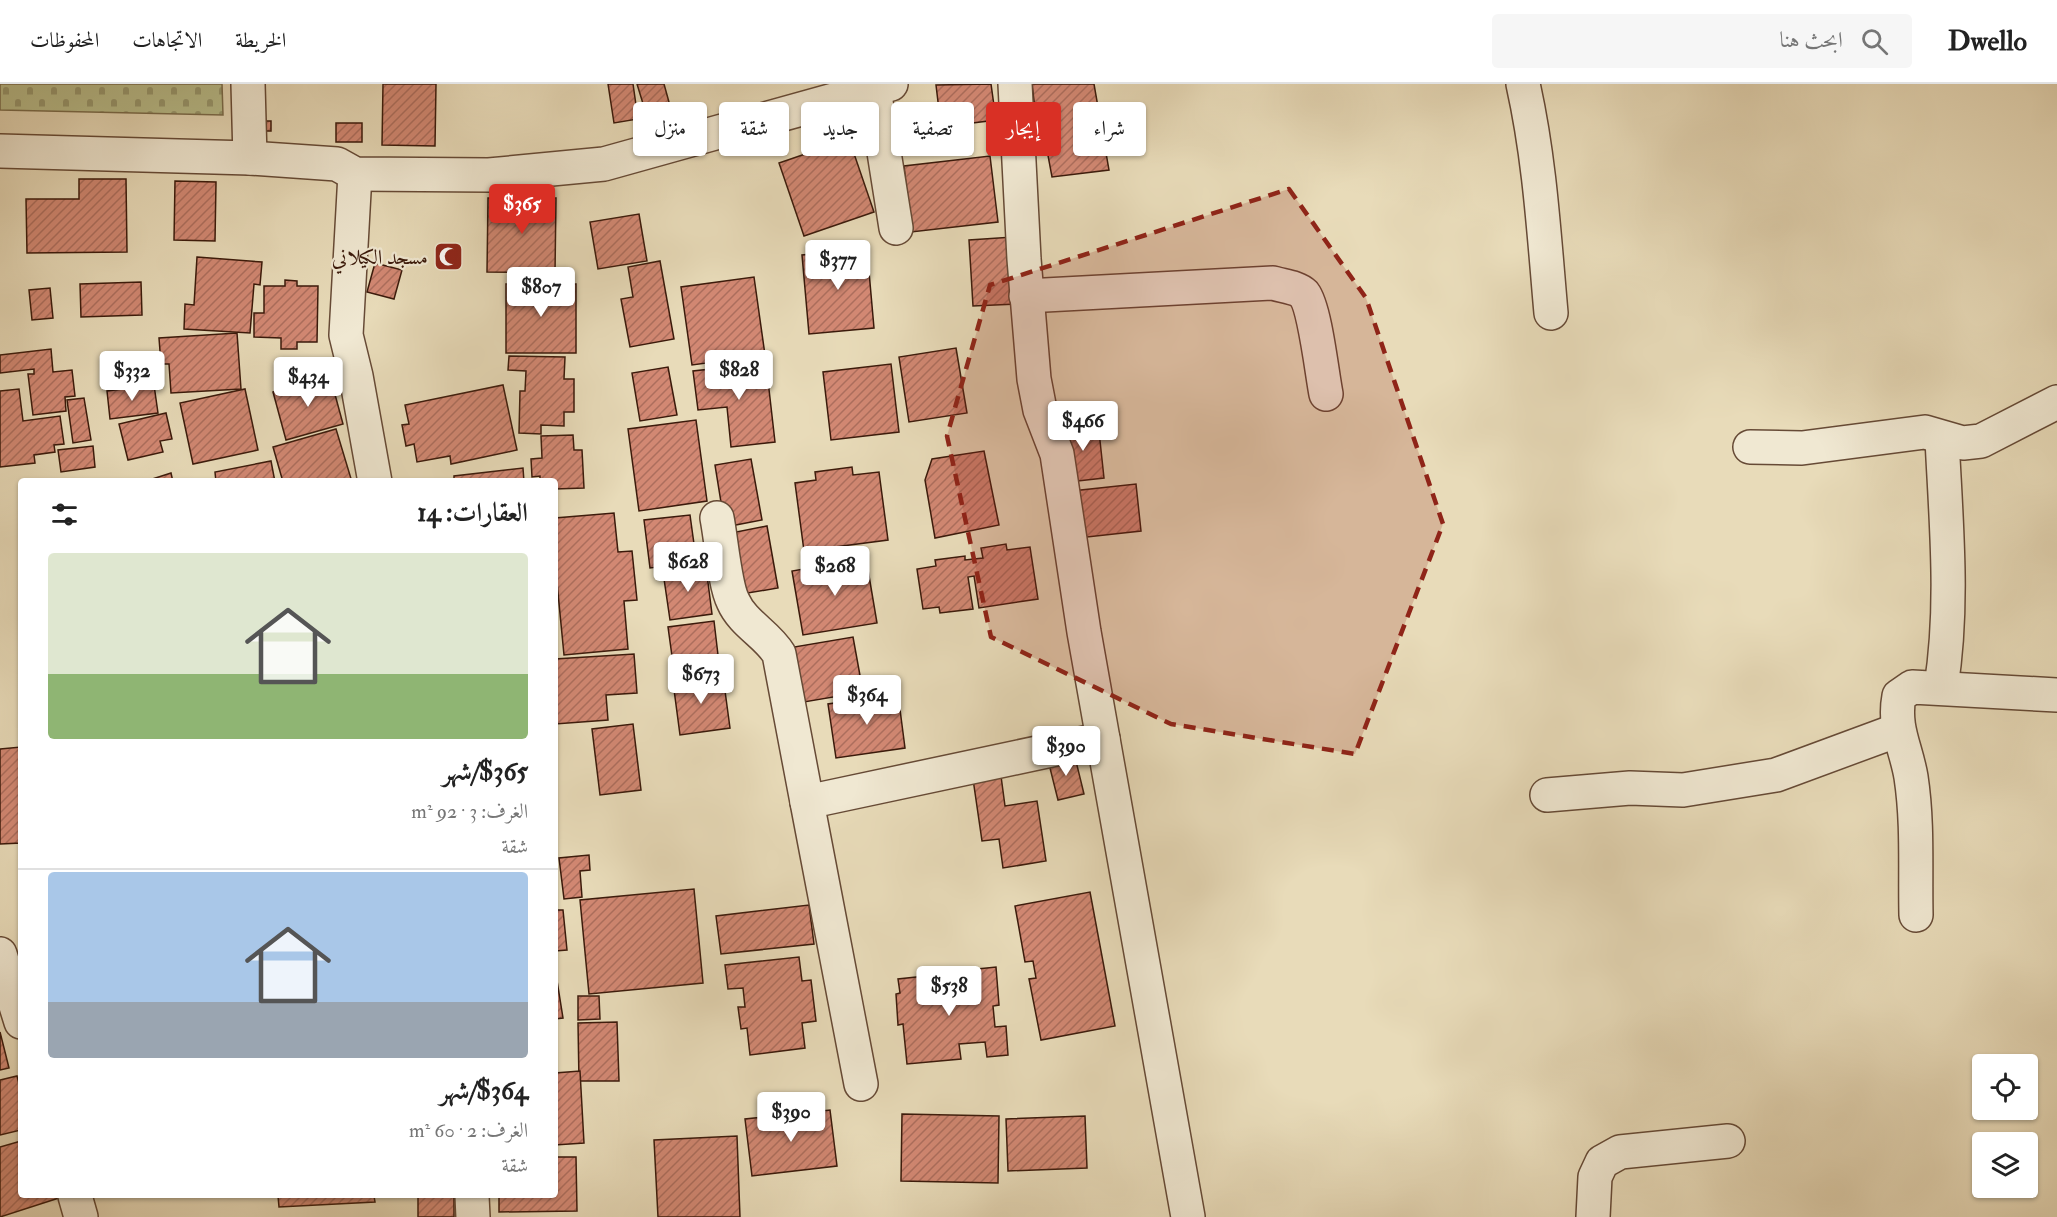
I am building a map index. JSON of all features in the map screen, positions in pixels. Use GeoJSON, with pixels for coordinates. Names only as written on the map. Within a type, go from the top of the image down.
{"type":"FeatureCollection","features":[{"type":"Feature","properties":{"kind":"street"},"geometry":{"type":"LineString","coordinates":[[248,84],[250,159]]}},
{"type":"Feature","properties":{"kind":"street"},"geometry":{"type":"LineString","coordinates":[[1015,84],[1026,296],[1034,379],[1040,410],[1057,454],[1084,632],[1188,1217]]}},
{"type":"Feature","properties":{"kind":"street"},"geometry":{"type":"LineString","coordinates":[[1523,84],[1536,140],[1551,313]]}},
{"type":"Feature","properties":{"kind":"street"},"geometry":{"type":"LineString","coordinates":[[0,151],[337,164],[355,174],[489,175],[604,164],[883,86],[896,228]]}},
{"type":"Feature","properties":{"kind":"street"},"geometry":{"type":"LineString","coordinates":[[355,174],[346,336],[356,376],[374,478]]}},
{"type":"Feature","properties":{"kind":"street"},"geometry":{"type":"LineString","coordinates":[[1026,296],[1273,283],[1294,288],[1303,294],[1310,308],[1326,394]]}},
{"type":"Feature","properties":{"kind":"street"},"geometry":{"type":"LineString","coordinates":[[1750,447],[1802,448],[1925,432],[1942,439],[1963,443],[1981,441],[2057,402]]}},
{"type":"Feature","properties":{"kind":"street"},"geometry":{"type":"LineString","coordinates":[[1941,687],[1949,631],[1942,439]]}},
{"type":"Feature","properties":{"kind":"street"},"geometry":{"type":"LineString","coordinates":[[717,518],[732,601],[754,630],[771,641],[779,654],[861,1084]]}},
{"type":"Feature","properties":{"kind":"street"},"geometry":{"type":"LineString","coordinates":[[1916,915],[1916,826],[1911,776],[1898,730],[1896,714],[1899,696],[1911,687],[2057,695]]}},
{"type":"Feature","properties":{"kind":"street"},"geometry":{"type":"LineString","coordinates":[[1547,795],[1630,788],[1683,790],[1776,775],[1898,730]]}},
{"type":"Feature","properties":{"kind":"street"},"geometry":{"type":"LineString","coordinates":[[807,802],[1103,739]]}},
{"type":"Feature","properties":{"kind":"street"},"geometry":{"type":"LineString","coordinates":[[0,954],[18,1012]]}},
{"type":"Feature","properties":{"kind":"street"},"geometry":{"type":"LineString","coordinates":[[1593,1217],[1595,1177],[1602,1162],[1620,1152],[1728,1141]]}},
{"type":"Feature","properties":{"kind":"street"},"geometry":{"type":"LineString","coordinates":[[76,1198],[81,1217]]}},
{"type":"Feature","properties":{"kind":"street"},"geometry":{"type":"LineString","coordinates":[[472,1198],[473,1217]]}},
{"type":"Feature","properties":{"kind":"highlighted area"},"geometry":{"type":"Polygon","coordinates":[[[1289,189],[1366,298],[1443,524],[1355,754],[1171,724],[991,637],[947,436],[990,285],[1289,189]]]}},
{"type":"Feature","properties":{"kind":"green space"},"geometry":{"type":"Polygon","coordinates":[[[0,84],[222,84],[223,115],[0,110],[0,84]]]}},
{"type":"Feature","properties":{"kind":"building"},"geometry":{"type":"Polygon","coordinates":[[[383,84],[436,84],[435,146],[382,145],[383,84]]]}},
{"type":"Feature","properties":{"kind":"building"},"geometry":{"type":"Polygon","coordinates":[[[608,84],[633,84],[636,102],[633,102],[633,120],[614,123],[608,84]]]}},
{"type":"Feature","properties":{"kind":"building"},"geometry":{"type":"Polygon","coordinates":[[[637,84],[664,84],[669,102],[642,102],[637,84]]]}},
{"type":"Feature","properties":{"kind":"building"},"geometry":{"type":"Polygon","coordinates":[[[991,84],[994,102],[986,102],[986,121],[974,123],[974,102],[938,102],[936,85],[991,84]]]}},
{"type":"Feature","properties":{"kind":"building"},"geometry":{"type":"Polygon","coordinates":[[[1032,84],[1094,84],[1097,102],[1073,102],[1073,156],[1107,156],[1109,170],[1052,177],[1048,156],[1061,156],[1061,102],[1034,102],[1032,84]]]}},
{"type":"Feature","properties":{"kind":"building"},"geometry":{"type":"Polygon","coordinates":[[[256,121],[271,121],[271,131],[256,131],[256,121]]]}},
{"type":"Feature","properties":{"kind":"building"},"geometry":{"type":"Polygon","coordinates":[[[336,123],[362,123],[362,142],[336,142],[336,123]]]}},
{"type":"Feature","properties":{"kind":"building"},"geometry":{"type":"Polygon","coordinates":[[[801,155],[855,156],[874,212],[804,236],[779,163],[801,155]]]}},
{"type":"Feature","properties":{"kind":"building"},"geometry":{"type":"Polygon","coordinates":[[[990,156],[998,222],[911,232],[904,166],[990,156]]]}},
{"type":"Feature","properties":{"kind":"building"},"geometry":{"type":"Polygon","coordinates":[[[79,179],[126,179],[127,252],[27,253],[26,199],[79,199],[79,179]]]}},
{"type":"Feature","properties":{"kind":"building"},"geometry":{"type":"Polygon","coordinates":[[[175,181],[216,182],[215,241],[174,240],[175,181]]]}},
{"type":"Feature","properties":{"kind":"building"},"geometry":{"type":"Polygon","coordinates":[[[488,198],[556,198],[555,273],[487,272],[488,198]]]}},
{"type":"Feature","properties":{"kind":"building"},"geometry":{"type":"Polygon","coordinates":[[[639,214],[647,261],[598,269],[590,222],[639,214]]]}},
{"type":"Feature","properties":{"kind":"building"},"geometry":{"type":"Polygon","coordinates":[[[1013,237],[1017,304],[973,306],[969,240],[1013,237]]]}},
{"type":"Feature","properties":{"kind":"building"},"geometry":{"type":"Polygon","coordinates":[[[867,249],[874,328],[809,334],[802,255],[867,249]]]}},
{"type":"Feature","properties":{"kind":"building"},"geometry":{"type":"Polygon","coordinates":[[[197,257],[262,262],[260,285],[254,284],[250,333],[184,329],[185,304],[194,305],[197,257]]]}},
{"type":"Feature","properties":{"kind":"building"},"geometry":{"type":"Polygon","coordinates":[[[660,261],[674,339],[630,347],[621,299],[633,297],[628,267],[660,261]]]}},
{"type":"Feature","properties":{"kind":"building"},"geometry":{"type":"Polygon","coordinates":[[[375,263],[402,270],[394,299],[367,292],[375,263]]]}},
{"type":"Feature","properties":{"kind":"building"},"geometry":{"type":"Polygon","coordinates":[[[754,277],[765,355],[692,365],[681,287],[754,277]]]}},
{"type":"Feature","properties":{"kind":"building"},"geometry":{"type":"Polygon","coordinates":[[[285,280],[297,281],[297,286],[318,286],[317,342],[297,342],[297,349],[281,349],[281,338],[254,337],[254,313],[264,313],[264,286],[285,286],[285,280]]]}},
{"type":"Feature","properties":{"kind":"building"},"geometry":{"type":"Polygon","coordinates":[[[141,282],[142,315],[81,317],[80,284],[141,282]]]}},
{"type":"Feature","properties":{"kind":"building"},"geometry":{"type":"Polygon","coordinates":[[[506,284],[576,284],[576,353],[506,353],[506,284]]]}},
{"type":"Feature","properties":{"kind":"building"},"geometry":{"type":"Polygon","coordinates":[[[50,288],[53,318],[32,320],[29,290],[50,288]]]}},
{"type":"Feature","properties":{"kind":"building"},"geometry":{"type":"Polygon","coordinates":[[[237,333],[241,389],[171,393],[169,364],[161,364],[159,338],[237,333]]]}},
{"type":"Feature","properties":{"kind":"building"},"geometry":{"type":"Polygon","coordinates":[[[956,348],[967,413],[909,422],[899,357],[956,348]]]}},
{"type":"Feature","properties":{"kind":"building"},"geometry":{"type":"Polygon","coordinates":[[[51,349],[53,372],[72,370],[75,396],[65,397],[66,411],[33,415],[28,374],[34,374],[34,369],[0,373],[0,355],[51,349]]]}},
{"type":"Feature","properties":{"kind":"building"},"geometry":{"type":"Polygon","coordinates":[[[509,356],[565,357],[564,379],[574,379],[574,412],[564,412],[564,426],[541,425],[541,434],[519,433],[520,391],[525,391],[526,371],[508,370],[509,356]]]}},
{"type":"Feature","properties":{"kind":"building"},"geometry":{"type":"Polygon","coordinates":[[[766,363],[775,442],[731,447],[727,407],[698,410],[693,371],[766,363]]]}},
{"type":"Feature","properties":{"kind":"building"},"geometry":{"type":"Polygon","coordinates":[[[891,364],[899,432],[831,440],[823,372],[891,364]]]}},
{"type":"Feature","properties":{"kind":"building"},"geometry":{"type":"Polygon","coordinates":[[[668,367],[677,415],[640,421],[632,373],[668,367]]]}},
{"type":"Feature","properties":{"kind":"building"},"geometry":{"type":"Polygon","coordinates":[[[330,376],[343,424],[286,440],[273,392],[330,376]]]}},
{"type":"Feature","properties":{"kind":"building"},"geometry":{"type":"Polygon","coordinates":[[[154,385],[158,413],[110,419],[107,391],[154,385]]]}},
{"type":"Feature","properties":{"kind":"building"},"geometry":{"type":"Polygon","coordinates":[[[503,385],[517,450],[451,464],[450,456],[417,462],[414,444],[406,446],[402,425],[409,424],[405,405],[503,385]]]}},
{"type":"Feature","properties":{"kind":"building"},"geometry":{"type":"Polygon","coordinates":[[[19,389],[23,421],[60,416],[64,444],[54,445],[55,452],[34,455],[35,463],[0,467],[0,391],[19,389]]]}},
{"type":"Feature","properties":{"kind":"building"},"geometry":{"type":"Polygon","coordinates":[[[245,389],[258,450],[193,464],[180,403],[245,389]]]}},
{"type":"Feature","properties":{"kind":"building"},"geometry":{"type":"Polygon","coordinates":[[[84,398],[91,440],[73,443],[67,400],[84,398]]]}},
{"type":"Feature","properties":{"kind":"building"},"geometry":{"type":"Polygon","coordinates":[[[166,413],[172,439],[160,441],[163,452],[128,460],[119,424],[166,413]]]}},
{"type":"Feature","properties":{"kind":"building"},"geometry":{"type":"Polygon","coordinates":[[[696,420],[707,501],[639,511],[628,429],[696,420]]]}},
{"type":"Feature","properties":{"kind":"building"},"geometry":{"type":"Polygon","coordinates":[[[1098,422],[1104,478],[1069,482],[1062,426],[1098,422]]]}},
{"type":"Feature","properties":{"kind":"building"},"geometry":{"type":"Polygon","coordinates":[[[336,429],[351,478],[282,478],[273,447],[336,429]]]}},
{"type":"Feature","properties":{"kind":"building"},"geometry":{"type":"Polygon","coordinates":[[[573,435],[574,450],[582,450],[584,488],[558,489],[558,478],[532,477],[531,459],[542,458],[541,436],[573,435]]]}},
{"type":"Feature","properties":{"kind":"building"},"geometry":{"type":"Polygon","coordinates":[[[93,446],[95,467],[61,472],[58,450],[93,446]]]}},
{"type":"Feature","properties":{"kind":"building"},"geometry":{"type":"Polygon","coordinates":[[[984,451],[999,525],[935,538],[925,480],[932,459],[984,451]]]}},
{"type":"Feature","properties":{"kind":"building"},"geometry":{"type":"Polygon","coordinates":[[[751,459],[762,520],[725,527],[715,465],[751,459]]]}},
{"type":"Feature","properties":{"kind":"building"},"geometry":{"type":"Polygon","coordinates":[[[271,461],[274,478],[216,478],[215,472],[271,461]]]}},
{"type":"Feature","properties":{"kind":"building"},"geometry":{"type":"Polygon","coordinates":[[[852,467],[853,475],[879,472],[888,540],[804,551],[795,483],[816,480],[815,472],[852,467]]]}},
{"type":"Feature","properties":{"kind":"building"},"geometry":{"type":"Polygon","coordinates":[[[523,468],[524,478],[454,478],[454,476],[523,468]]]}},
{"type":"Feature","properties":{"kind":"building"},"geometry":{"type":"Polygon","coordinates":[[[171,473],[172,478],[155,478],[171,473]]]}},
{"type":"Feature","properties":{"kind":"building"},"geometry":{"type":"Polygon","coordinates":[[[1136,484],[1141,531],[1078,538],[1072,491],[1136,484]]]}},
{"type":"Feature","properties":{"kind":"building"},"geometry":{"type":"Polygon","coordinates":[[[614,513],[618,552],[632,551],[637,600],[624,601],[628,649],[564,655],[558,593],[558,518],[614,513]]]}},
{"type":"Feature","properties":{"kind":"building"},"geometry":{"type":"Polygon","coordinates":[[[690,515],[694,544],[701,543],[703,561],[650,568],[644,520],[690,515]]]}},
{"type":"Feature","properties":{"kind":"building"},"geometry":{"type":"Polygon","coordinates":[[[767,526],[778,588],[742,594],[731,533],[767,526]]]}},
{"type":"Feature","properties":{"kind":"building"},"geometry":{"type":"Polygon","coordinates":[[[1006,544],[1007,550],[1030,547],[1038,599],[979,608],[974,576],[968,577],[973,609],[940,613],[939,607],[923,609],[917,569],[936,566],[935,560],[965,556],[965,560],[983,558],[981,548],[1006,544]]]}},
{"type":"Feature","properties":{"kind":"building"},"geometry":{"type":"Polygon","coordinates":[[[866,558],[877,623],[803,635],[792,571],[866,558]]]}},
{"type":"Feature","properties":{"kind":"building"},"geometry":{"type":"Polygon","coordinates":[[[706,567],[712,614],[670,620],[663,572],[706,567]]]}},
{"type":"Feature","properties":{"kind":"building"},"geometry":{"type":"Polygon","coordinates":[[[714,621],[720,672],[675,678],[668,627],[714,621]]]}},
{"type":"Feature","properties":{"kind":"building"},"geometry":{"type":"Polygon","coordinates":[[[853,637],[863,692],[804,702],[794,647],[853,637]]]}},
{"type":"Feature","properties":{"kind":"building"},"geometry":{"type":"Polygon","coordinates":[[[634,654],[637,693],[606,695],[608,720],[558,724],[558,659],[634,654]]]}},
{"type":"Feature","properties":{"kind":"building"},"geometry":{"type":"Polygon","coordinates":[[[723,676],[730,728],[680,735],[673,682],[723,676]]]}},
{"type":"Feature","properties":{"kind":"building"},"geometry":{"type":"Polygon","coordinates":[[[898,694],[905,748],[836,758],[828,704],[898,694]]]}},
{"type":"Feature","properties":{"kind":"building"},"geometry":{"type":"Polygon","coordinates":[[[633,724],[641,790],[600,795],[592,729],[633,724]]]}},
{"type":"Feature","properties":{"kind":"building"},"geometry":{"type":"Polygon","coordinates":[[[18,747],[18,843],[0,844],[0,749],[18,747]]]}},
{"type":"Feature","properties":{"kind":"building"},"geometry":{"type":"Polygon","coordinates":[[[1074,753],[1084,794],[1058,800],[1048,760],[1074,753]]]}},
{"type":"Feature","properties":{"kind":"building"},"geometry":{"type":"Polygon","coordinates":[[[1001,776],[1005,806],[1037,801],[1046,861],[1003,868],[999,839],[982,841],[973,779],[1001,776]]]}},
{"type":"Feature","properties":{"kind":"building"},"geometry":{"type":"Polygon","coordinates":[[[589,855],[590,870],[580,871],[582,897],[564,899],[559,858],[589,855]]]}},
{"type":"Feature","properties":{"kind":"building"},"geometry":{"type":"Polygon","coordinates":[[[694,889],[703,983],[589,994],[580,900],[694,889]]]}},
{"type":"Feature","properties":{"kind":"building"},"geometry":{"type":"Polygon","coordinates":[[[1090,892],[1115,1026],[1041,1040],[1029,979],[1036,978],[1033,961],[1025,962],[1015,906],[1090,892]]]}},
{"type":"Feature","properties":{"kind":"building"},"geometry":{"type":"Polygon","coordinates":[[[809,905],[814,944],[721,954],[716,916],[809,905]]]}},
{"type":"Feature","properties":{"kind":"building"},"geometry":{"type":"Polygon","coordinates":[[[558,910],[563,910],[567,950],[558,951],[558,910]]]}},
{"type":"Feature","properties":{"kind":"building"},"geometry":{"type":"Polygon","coordinates":[[[799,957],[802,981],[811,980],[816,1021],[802,1023],[805,1048],[750,1055],[747,1028],[741,1029],[738,1007],[745,1007],[743,988],[728,989],[725,965],[799,957]]]}},
{"type":"Feature","properties":{"kind":"building"},"geometry":{"type":"Polygon","coordinates":[[[996,967],[999,1005],[993,1006],[995,1027],[1006,1026],[1008,1055],[987,1057],[985,1042],[959,1044],[961,1059],[907,1064],[903,1024],[898,1025],[896,994],[900,993],[898,979],[944,974],[946,989],[970,987],[968,970],[996,967]]]}},
{"type":"Feature","properties":{"kind":"building"},"geometry":{"type":"Polygon","coordinates":[[[558,987],[563,1018],[558,1019],[558,987]]]}},
{"type":"Feature","properties":{"kind":"building"},"geometry":{"type":"Polygon","coordinates":[[[578,996],[599,996],[600,1019],[578,1020],[578,996]]]}},
{"type":"Feature","properties":{"kind":"building"},"geometry":{"type":"Polygon","coordinates":[[[617,1022],[619,1081],[579,1081],[578,1023],[617,1022]]]}},
{"type":"Feature","properties":{"kind":"building"},"geometry":{"type":"Polygon","coordinates":[[[0,1032],[9,1068],[0,1070],[0,1032]]]}},
{"type":"Feature","properties":{"kind":"building"},"geometry":{"type":"Polygon","coordinates":[[[580,1071],[584,1143],[558,1145],[558,1073],[580,1071]]]}},
{"type":"Feature","properties":{"kind":"building"},"geometry":{"type":"Polygon","coordinates":[[[17,1076],[18,1131],[0,1135],[0,1080],[17,1076]]]}},
{"type":"Feature","properties":{"kind":"building"},"geometry":{"type":"Polygon","coordinates":[[[830,1110],[837,1166],[752,1176],[745,1119],[830,1110]]]}},
{"type":"Feature","properties":{"kind":"building"},"geometry":{"type":"Polygon","coordinates":[[[902,1114],[999,1116],[998,1183],[901,1181],[902,1114]]]}},
{"type":"Feature","properties":{"kind":"building"},"geometry":{"type":"Polygon","coordinates":[[[1085,1116],[1087,1168],[1008,1171],[1006,1119],[1085,1116]]]}},
{"type":"Feature","properties":{"kind":"building"},"geometry":{"type":"Polygon","coordinates":[[[737,1136],[740,1217],[658,1217],[654,1140],[737,1136]]]}},
{"type":"Feature","properties":{"kind":"building"},"geometry":{"type":"Polygon","coordinates":[[[18,1142],[18,1198],[59,1198],[0,1217],[0,1147],[18,1142]]]}},
{"type":"Feature","properties":{"kind":"building"},"geometry":{"type":"Polygon","coordinates":[[[558,1157],[576,1157],[577,1211],[499,1212],[499,1198],[558,1198],[558,1157]]]}},
{"type":"Feature","properties":{"kind":"building"},"geometry":{"type":"Polygon","coordinates":[[[278,1198],[374,1198],[375,1202],[279,1207],[278,1198]]]}},
{"type":"Feature","properties":{"kind":"building"},"geometry":{"type":"Polygon","coordinates":[[[418,1198],[454,1198],[454,1217],[418,1217],[418,1198]]]}},
{"type":"Feature","properties":{"kind":"place","name":"مسجد الكيلاني"},"geometry":{"type":"Point","coordinates":[449,257]}}]}
